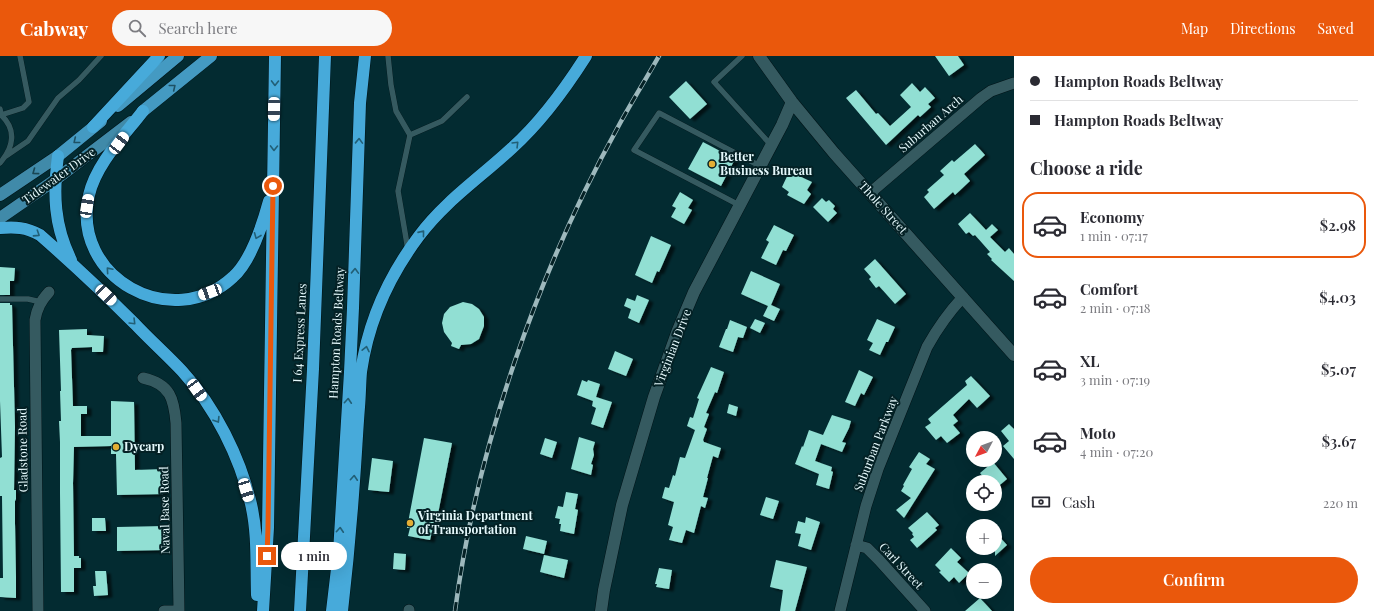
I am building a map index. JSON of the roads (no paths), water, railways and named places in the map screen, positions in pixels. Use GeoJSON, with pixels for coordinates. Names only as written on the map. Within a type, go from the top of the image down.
{"type":"FeatureCollection","features":[{"type":"Feature","properties":{"kind":"highway"},"geometry":{"type":"LineString","coordinates":[[93,127],[159,56]]}},
{"type":"Feature","properties":{"kind":"highway","name":"Tidewater Drive"},"geometry":{"type":"LineString","coordinates":[[58,156],[178,56]]}},
{"type":"Feature","properties":{"kind":"highway","name":"Tidewater Drive"},"geometry":{"type":"LineString","coordinates":[[143,111],[210,56]]}},
{"type":"Feature","properties":{"kind":"highway"},"geometry":{"type":"LineString","coordinates":[[263,611],[268,528],[275,56]]}},
{"type":"Feature","properties":{"kind":"highway","name":"I 64 Express Lanes"},"geometry":{"type":"LineString","coordinates":[[300,611],[313,361],[325,56]]}},
{"type":"Feature","properties":{"kind":"highway","name":"Hampton Roads Beltway"},"geometry":{"type":"LineString","coordinates":[[332,611],[339,552],[354,308],[360,103],[365,56]]}},
{"type":"Feature","properties":{"kind":"highway"},"geometry":{"type":"LineString","coordinates":[[342,611],[351,531],[361,372],[370,330],[377,310],[388,285],[420,235],[439,212],[460,192],[499,160],[533,127],[554,102],[586,56]]}},
{"type":"Feature","properties":{"kind":"highway"},"geometry":{"type":"LineString","coordinates":[[143,111],[103,164],[95,178],[89,194],[87,206],[89,235],[94,250],[114,275],[126,285],[140,293],[154,298],[184,300],[210,292],[223,285],[242,267],[255,241],[273,186]]}},
{"type":"Feature","properties":{"kind":"highway"},"geometry":{"type":"LineString","coordinates":[[58,156],[55,180],[55,205],[64,245],[74,265]]}},
{"type":"Feature","properties":{"kind":"highway"},"geometry":{"type":"LineString","coordinates":[[0,228],[14,227],[31,230],[40,234],[74,265],[182,371],[204,399],[222,429],[235,455],[251,504],[256,535],[258,611]]}},
{"type":"Feature","properties":{"kind":"main road","name":"Tidewater Drive"},"geometry":{"type":"LineString","coordinates":[[0,218],[55,180],[143,111]]}},
{"type":"Feature","properties":{"kind":"main road","name":"Tidewater Drive"},"geometry":{"type":"LineString","coordinates":[[0,195],[58,156]]}},
{"type":"Feature","properties":{"kind":"street","name":"Thole Street"},"geometry":{"type":"LineString","coordinates":[[759,56],[792,102],[834,153],[1014,355]]}},
{"type":"Feature","properties":{"kind":"street","name":"Suburban Arch"},"geometry":{"type":"LineString","coordinates":[[870,193],[981,98],[991,92],[1014,83]]}},
{"type":"Feature","properties":{"kind":"street","name":"Virginian Drive"},"geometry":{"type":"LineString","coordinates":[[601,611],[622,505],[654,397],[694,292],[792,102]]}},
{"type":"Feature","properties":{"kind":"street","name":"Gladstone Road"},"geometry":{"type":"LineString","coordinates":[[38,611],[35,320],[36,311],[49,292]]}},
{"type":"Feature","properties":{"kind":"street","name":"Suburban Parkway"},"geometry":{"type":"LineString","coordinates":[[840,611],[866,506],[878,470],[927,348],[937,329],[949,312],[963,298]]}},
{"type":"Feature","properties":{"kind":"street","name":"Naval Base Road"},"geometry":{"type":"LineString","coordinates":[[144,378],[156,382],[164,388],[174,403],[176,423],[179,611]]}},
{"type":"Feature","properties":{"kind":"street","name":"Carl Street"},"geometry":{"type":"LineString","coordinates":[[856,545],[867,548],[925,611]]}},
{"type":"Feature","properties":{"kind":"street"},"geometry":{"type":"LineString","coordinates":[[164,611],[179,611]]}},
{"type":"Feature","properties":{"kind":"lane"},"geometry":{"type":"LineString","coordinates":[[6,156],[12,137],[11,130],[7,122],[0,113],[23,108],[29,102],[20,56]]}},
{"type":"Feature","properties":{"kind":"lane"},"geometry":{"type":"LineString","coordinates":[[0,163],[6,156],[28,141],[58,98],[79,80],[101,56]]}},
{"type":"Feature","properties":{"kind":"lane"},"geometry":{"type":"LineString","coordinates":[[388,56],[391,85],[396,111],[410,135],[398,191],[408,252]]}},
{"type":"Feature","properties":{"kind":"lane"},"geometry":{"type":"LineString","coordinates":[[742,56],[714,82],[771,145]]}},
{"type":"Feature","properties":{"kind":"lane"},"geometry":{"type":"LineString","coordinates":[[410,135],[442,121],[467,97]]}},
{"type":"Feature","properties":{"kind":"lane"},"geometry":{"type":"LineString","coordinates":[[740,205],[634,150],[659,113],[760,166]]}},
{"type":"Feature","properties":{"kind":"lane"},"geometry":{"type":"LineString","coordinates":[[0,299],[28,299],[41,302]]}},
{"type":"Feature","properties":{"kind":"railway"},"geometry":{"type":"LineString","coordinates":[[455,611],[465,549],[478,486],[495,424],[537,300],[589,183],[623,118],[659,56]]}},
{"type":"Feature","properties":{"kind":"place","name":"Better Business Bureau"},"geometry":{"type":"Point","coordinates":[712,164]}},
{"type":"Feature","properties":{"kind":"place","name":"Dycarp"},"geometry":{"type":"Point","coordinates":[116,447]}},
{"type":"Feature","properties":{"kind":"place","name":"Virginia Department of Transportation"},"geometry":{"type":"Point","coordinates":[410,523]}}]}
